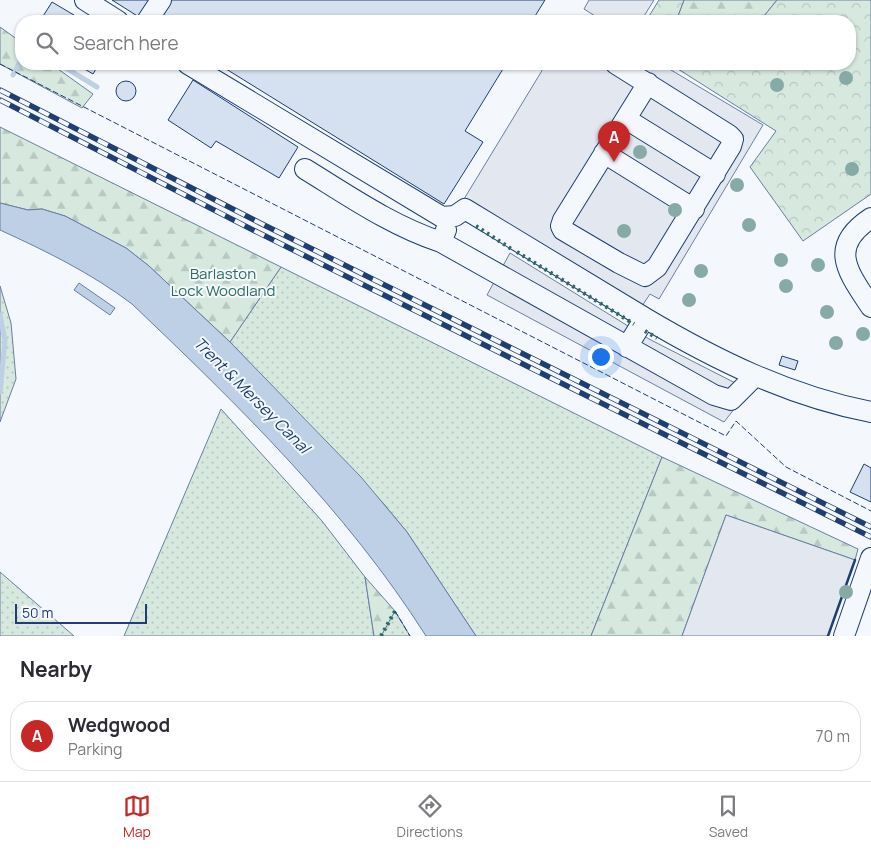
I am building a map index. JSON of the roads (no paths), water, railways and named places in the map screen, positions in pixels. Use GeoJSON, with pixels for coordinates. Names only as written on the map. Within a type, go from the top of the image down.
{"type":"FeatureCollection","features":[{"type":"Feature","properties":{"kind":"street"},"geometry":{"type":"LineString","coordinates":[[85,0],[109,15]]}},
{"type":"Feature","properties":{"kind":"street"},"geometry":{"type":"LineString","coordinates":[[150,15],[161,0]]}},
{"type":"Feature","properties":{"kind":"street"},"geometry":{"type":"LineString","coordinates":[[198,70],[442,217],[451,216],[465,209],[682,340],[755,376],[813,397],[871,412]]}},
{"type":"Feature","properties":{"kind":"street"},"geometry":{"type":"LineString","coordinates":[[561,226],[563,230],[645,276],[657,267],[731,146],[733,139],[729,134],[626,70]]}},
{"type":"Feature","properties":{"kind":"street"},"geometry":{"type":"LineString","coordinates":[[541,254],[561,226],[562,220],[648,83]]}},
{"type":"Feature","properties":{"kind":"street"},"geometry":{"type":"LineString","coordinates":[[626,119],[715,174]]}},
{"type":"Feature","properties":{"kind":"street"},"geometry":{"type":"LineString","coordinates":[[604,154],[694,209]]}},
{"type":"Feature","properties":{"kind":"street"},"geometry":{"type":"LineString","coordinates":[[305,169],[381,215],[426,237],[442,242],[725,400],[731,400],[755,376]]}},
{"type":"Feature","properties":{"kind":"street"},"geometry":{"type":"LineString","coordinates":[[442,242],[451,216]]}},
{"type":"Feature","properties":{"kind":"street"},"geometry":{"type":"LineString","coordinates":[[871,218],[854,230],[848,238],[844,259],[849,272],[871,307]]}},
{"type":"Feature","properties":{"kind":"street"},"geometry":{"type":"LineString","coordinates":[[627,347],[645,318]]}},
{"type":"Feature","properties":{"kind":"street"},"geometry":{"type":"LineString","coordinates":[[844,636],[871,558]]}},
{"type":"Feature","properties":{"kind":"water","name":"Trent & Mersey Canal"},"geometry":{"type":"Polygon","coordinates":[[[0,203],[28,210],[42,209],[65,216],[126,248],[149,266],[230,342],[361,477],[407,532],[476,636],[426,636],[395,590],[326,502],[212,381],[132,304],[101,282],[68,263],[0,230],[0,203]]]}},
{"type":"Feature","properties":{"kind":"water"},"geometry":{"type":"Polygon","coordinates":[[[79,283],[115,308],[110,315],[74,290],[79,283]]]}},
{"type":"Feature","properties":{"kind":"waterway"},"geometry":{"type":"LineString","coordinates":[[13,75],[16,70]]}},
{"type":"Feature","properties":{"kind":"waterway"},"geometry":{"type":"LineString","coordinates":[[69,70],[97,87]]}},
{"type":"Feature","properties":{"kind":"waterway"},"geometry":{"type":"LineString","coordinates":[[0,315],[5,341],[0,392]]}},
{"type":"Feature","properties":{"kind":"railway"},"geometry":{"type":"LineString","coordinates":[[0,90],[260,223],[871,527]]}},
{"type":"Feature","properties":{"kind":"railway"},"geometry":{"type":"LineString","coordinates":[[0,100],[255,231],[871,537]]}},
{"type":"Feature","properties":{"kind":"place","name":"Wedgwood"},"geometry":{"type":"Point","coordinates":[614,162]}},
{"type":"Feature","properties":{"kind":"park label","name":"Barlaston Lock Woodland"},"geometry":{"type":"Point","coordinates":[223,282]}}]}
